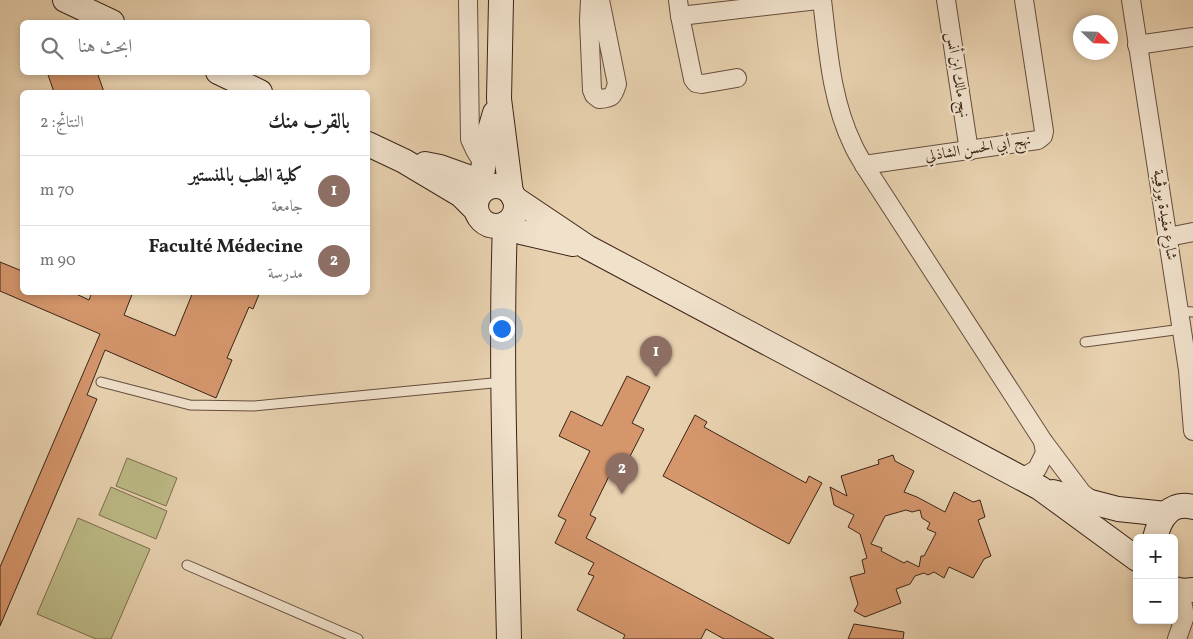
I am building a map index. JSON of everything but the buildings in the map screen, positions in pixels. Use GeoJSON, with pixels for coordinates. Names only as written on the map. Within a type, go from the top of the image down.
{"type":"FeatureCollection","features":[{"type":"Feature","properties":{"kind":"main road"},"geometry":{"type":"LineString","coordinates":[[65,0],[108,20]]}},
{"type":"Feature","properties":{"kind":"main road"},"geometry":{"type":"LineString","coordinates":[[501,0],[499,99],[492,240],[503,285],[503,382],[509,639]]}},
{"type":"Feature","properties":{"kind":"main road"},"geometry":{"type":"LineString","coordinates":[[224,75],[256,90]]}},
{"type":"Feature","properties":{"kind":"main road"},"geometry":{"type":"LineString","coordinates":[[499,99],[490,130],[493,200],[521,232],[587,247],[1040,488],[1133,556]]}},
{"type":"Feature","properties":{"kind":"main road"},"geometry":{"type":"LineString","coordinates":[[370,145],[404,161],[460,195],[493,200]]}},
{"type":"Feature","properties":{"kind":"main road"},"geometry":{"type":"LineString","coordinates":[[1040,488],[1118,509],[1166,514]]}},
{"type":"Feature","properties":{"kind":"main road"},"geometry":{"type":"LineString","coordinates":[[1156,534],[1162,518],[1169,511],[1177,507],[1193,507]]}},
{"type":"Feature","properties":{"kind":"street"},"geometry":{"type":"LineString","coordinates":[[468,0],[470,140],[493,200]]}},
{"type":"Feature","properties":{"kind":"street"},"geometry":{"type":"LineString","coordinates":[[590,0],[592,90],[599,99],[609,98],[614,95],[617,84],[600,0]]}},
{"type":"Feature","properties":{"kind":"street"},"geometry":{"type":"LineString","coordinates":[[737,78],[702,84],[696,83],[693,79],[679,8],[818,0]]}},
{"type":"Feature","properties":{"kind":"street"},"geometry":{"type":"LineString","coordinates":[[822,0],[834,86],[844,124],[852,144],[1043,440],[1082,492],[1097,503]]}},
{"type":"Feature","properties":{"kind":"street","name":"نهج مالك ابن أنس"},"geometry":{"type":"LineString","coordinates":[[946,0],[969,151]]}},
{"type":"Feature","properties":{"kind":"street","name":"نهج أبي الحسن الشاذلي"},"geometry":{"type":"LineString","coordinates":[[864,165],[1038,140],[1043,136],[1044,131],[1024,0]]}},
{"type":"Feature","properties":{"kind":"street","name":"شارع مفيدة بورڨيبة"},"geometry":{"type":"LineString","coordinates":[[1131,0],[1168,237],[1186,312],[1182,329],[1191,370],[1193,431]]}},
{"type":"Feature","properties":{"kind":"street"},"geometry":{"type":"LineString","coordinates":[[1137,45],[1193,36]]}},
{"type":"Feature","properties":{"kind":"street"},"geometry":{"type":"LineString","coordinates":[[1168,237],[1193,232]]}},
{"type":"Feature","properties":{"kind":"street"},"geometry":{"type":"LineString","coordinates":[[1018,477],[1029,474],[1037,469],[1045,453],[1043,440]]}},
{"type":"Feature","properties":{"kind":"street"},"geometry":{"type":"LineString","coordinates":[[1178,639],[1185,616],[1185,592]]}},
{"type":"Feature","properties":{"kind":"lane"},"geometry":{"type":"LineString","coordinates":[[1084,342],[1182,329]]}},
{"type":"Feature","properties":{"kind":"lane"},"geometry":{"type":"LineString","coordinates":[[101,382],[190,405],[253,406],[503,382]]}},
{"type":"Feature","properties":{"kind":"lane"},"geometry":{"type":"LineString","coordinates":[[187,566],[358,639]]}},
{"type":"Feature","properties":{"kind":"shaded area"},"geometry":{"type":"Polygon","coordinates":[[[127,458],[177,478],[166,506],[116,486],[127,458]]]}},
{"type":"Feature","properties":{"kind":"shaded area"},"geometry":{"type":"Polygon","coordinates":[[[111,487],[167,511],[156,539],[99,515],[111,487]]]}},
{"type":"Feature","properties":{"kind":"shaded area"},"geometry":{"type":"Polygon","coordinates":[[[78,518],[150,549],[111,639],[96,639],[37,614],[78,518]]]}},
{"type":"Feature","properties":{"kind":"place","name":"كلية الطب بالمنستير"},"geometry":{"type":"Point","coordinates":[656,377]}},
{"type":"Feature","properties":{"kind":"place","name":"Faculté Médecine"},"geometry":{"type":"Point","coordinates":[622,494]}}]}
